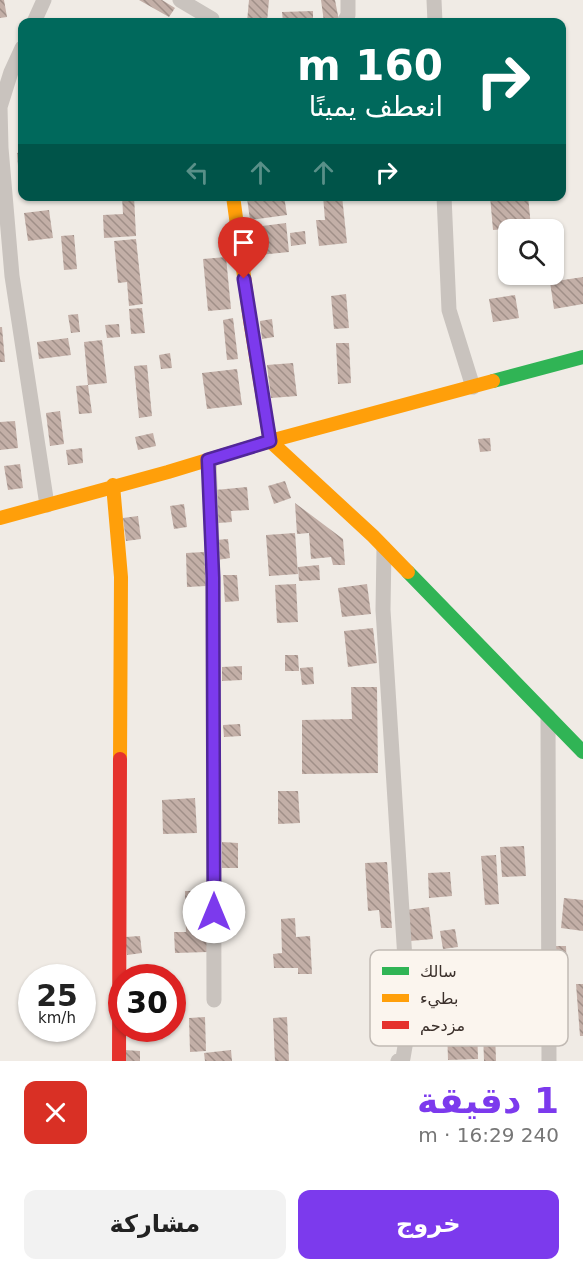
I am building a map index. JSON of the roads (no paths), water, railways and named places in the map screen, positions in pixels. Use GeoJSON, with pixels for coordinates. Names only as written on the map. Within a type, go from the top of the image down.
{"type":"FeatureCollection","features":[{"type":"Feature","properties":{"kind":"street"},"geometry":{"type":"LineString","coordinates":[[36,18],[44,0]]}},
{"type":"Feature","properties":{"kind":"street"},"geometry":{"type":"LineString","coordinates":[[180,0],[210,18]]}},
{"type":"Feature","properties":{"kind":"street"},"geometry":{"type":"LineString","coordinates":[[346,18],[348,0]]}},
{"type":"Feature","properties":{"kind":"street"},"geometry":{"type":"LineString","coordinates":[[434,0],[435,18]]}},
{"type":"Feature","properties":{"kind":"street"},"geometry":{"type":"LineString","coordinates":[[18,53],[8,65],[0,107],[6,277],[46,505]]}},
{"type":"Feature","properties":{"kind":"street"},"geometry":{"type":"LineString","coordinates":[[234,201],[270,441],[384,548],[583,752]]}},
{"type":"Feature","properties":{"kind":"street"},"geometry":{"type":"LineString","coordinates":[[444,201],[449,310],[473,387]]}},
{"type":"Feature","properties":{"kind":"street"},"geometry":{"type":"LineString","coordinates":[[0,518],[270,441],[583,357]]}},
{"type":"Feature","properties":{"kind":"street"},"geometry":{"type":"LineString","coordinates":[[208,460],[213,578],[214,1000]]}},
{"type":"Feature","properties":{"kind":"street"},"geometry":{"type":"LineString","coordinates":[[113,485],[121,577],[119,1061]]}},
{"type":"Feature","properties":{"kind":"street"},"geometry":{"type":"LineString","coordinates":[[384,548],[383,610],[404,950]]}},
{"type":"Feature","properties":{"kind":"street"},"geometry":{"type":"LineString","coordinates":[[548,716],[549,950]]}},
{"type":"Feature","properties":{"kind":"street"},"geometry":{"type":"LineString","coordinates":[[398,1061],[403,1058],[405,1046]]}},
{"type":"Feature","properties":{"kind":"street"},"geometry":{"type":"LineString","coordinates":[[549,1046],[549,1061]]}}]}
